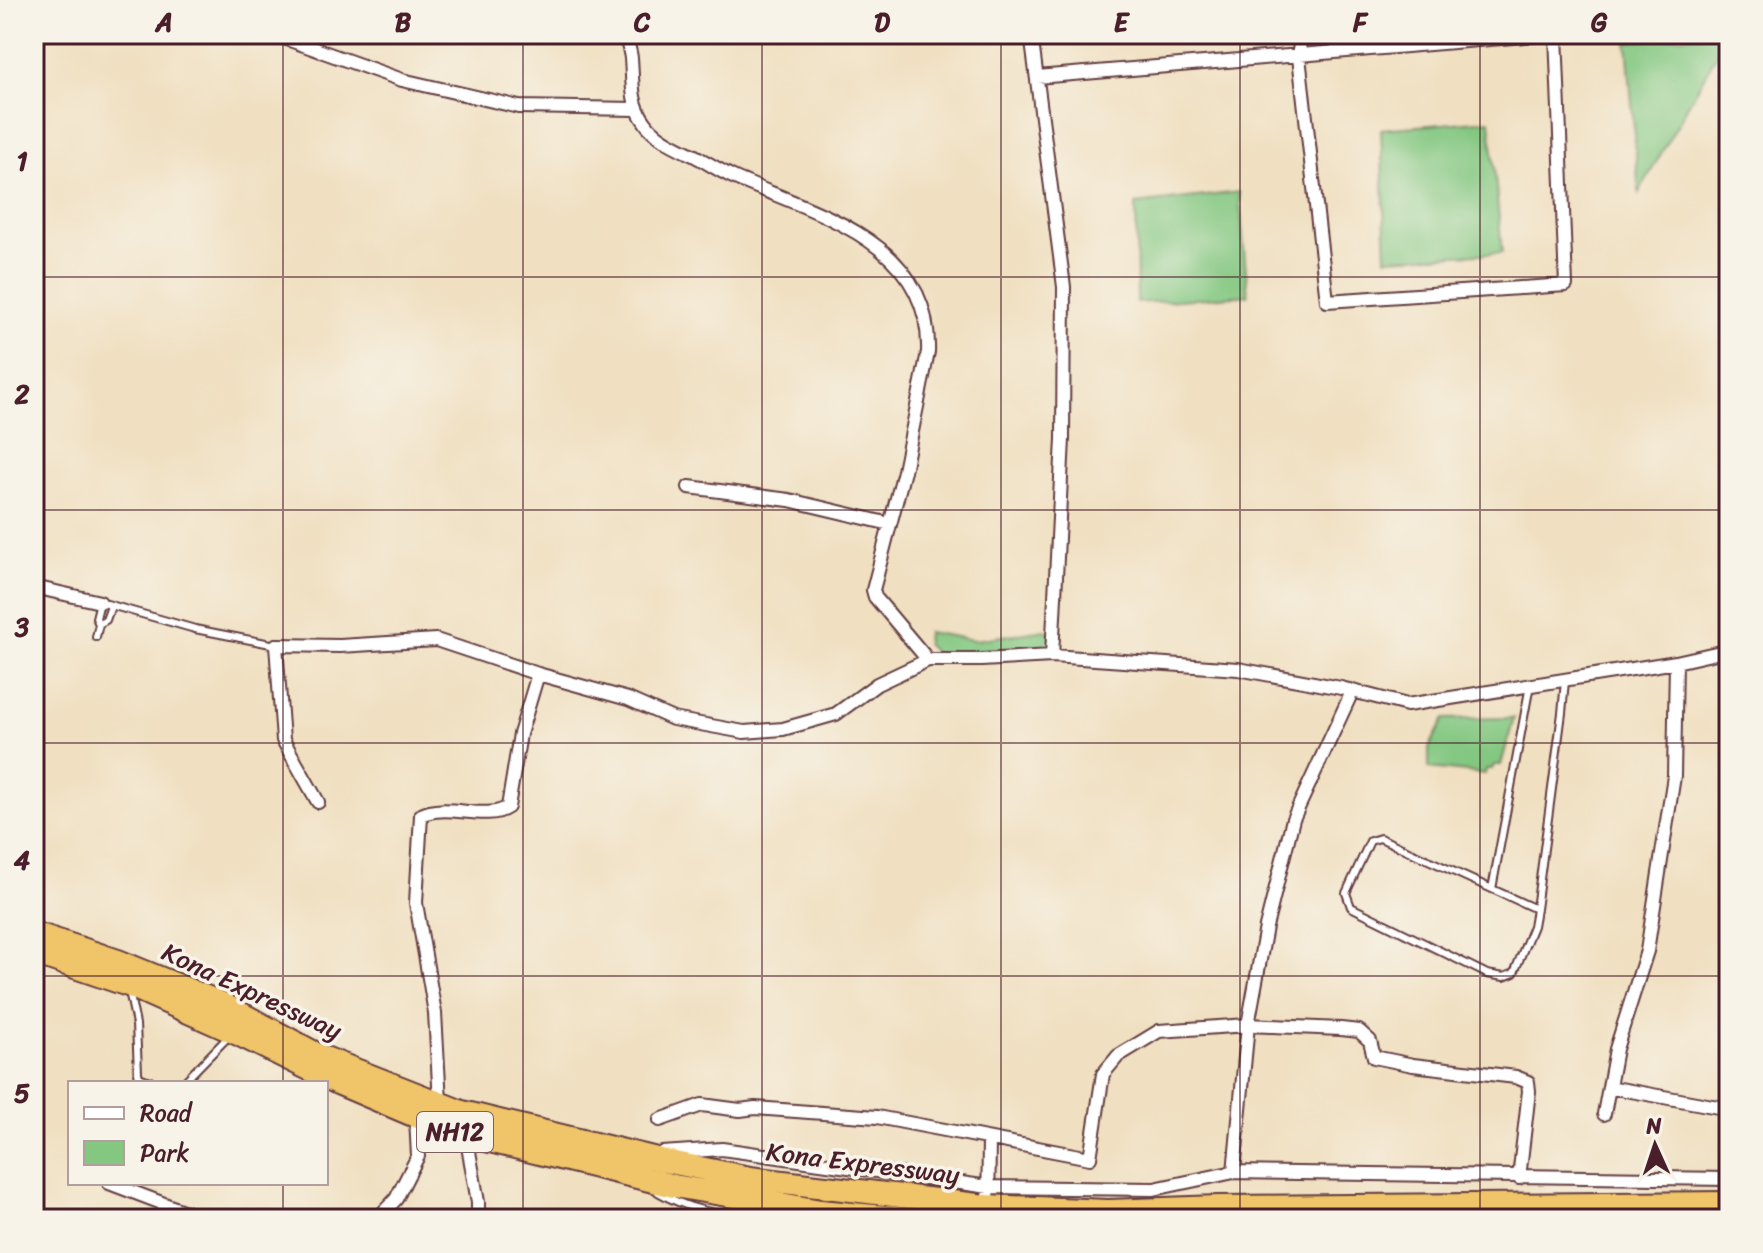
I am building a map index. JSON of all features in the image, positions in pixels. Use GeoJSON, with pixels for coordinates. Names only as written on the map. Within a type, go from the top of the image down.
{"type":"FeatureCollection","features":[{"type":"Feature","properties":{"kind":"highway","name":"Kona Expressway"},"geometry":{"type":"LineString","coordinates":[[34,933],[118,961],[416,1118],[634,1165],[989,1204],[1108,1211],[1218,1207],[1729,1203]]}},
{"type":"Feature","properties":{"kind":"highway","name":"Kona Expressway"},"geometry":{"type":"LineString","coordinates":[[34,953],[223,1019],[440,1102],[460,1126]]}},
{"type":"Feature","properties":{"kind":"highway","name":"Kona Expressway"},"geometry":{"type":"LineString","coordinates":[[634,1165],[674,1186],[821,1211],[905,1219]]}},
{"type":"Feature","properties":{"kind":"street"},"geometry":{"type":"LineString","coordinates":[[273,34],[402,80],[519,107],[636,109]]}},
{"type":"Feature","properties":{"kind":"street"},"geometry":{"type":"LineString","coordinates":[[625,34],[631,55],[631,83],[636,109],[650,129],[731,176],[851,227],[900,266],[914,290],[928,331],[928,352],[904,471],[873,590],[875,597],[928,660]]}},
{"type":"Feature","properties":{"kind":"street"},"geometry":{"type":"LineString","coordinates":[[1031,34],[1064,287],[1063,439],[1052,656]]}},
{"type":"Feature","properties":{"kind":"street"},"geometry":{"type":"LineString","coordinates":[[1300,34],[1299,57],[1327,301],[1566,285],[1556,34]]}},
{"type":"Feature","properties":{"kind":"street"},"geometry":{"type":"LineString","coordinates":[[1037,77],[1549,34]]}},
{"type":"Feature","properties":{"kind":"street"},"geometry":{"type":"LineString","coordinates":[[689,487],[789,500],[890,524]]}},
{"type":"Feature","properties":{"kind":"street"},"geometry":{"type":"LineString","coordinates":[[34,587],[106,604]]}},
{"type":"Feature","properties":{"kind":"street"},"geometry":{"type":"LineString","coordinates":[[318,802],[283,740],[276,645],[340,646],[436,640],[538,674],[628,699],[673,719],[744,732],[783,729],[836,714],[877,684],[928,660],[1052,656],[1238,669],[1407,705],[1676,662],[1729,650]]}},
{"type":"Feature","properties":{"kind":"street"},"geometry":{"type":"LineString","coordinates":[[1604,1114],[1616,1049],[1647,951],[1674,776],[1676,662]]}},
{"type":"Feature","properties":{"kind":"street"},"geometry":{"type":"LineString","coordinates":[[440,1102],[435,1013],[416,903],[421,815],[430,811],[496,812],[508,807],[520,734],[538,674]]}},
{"type":"Feature","properties":{"kind":"street"},"geometry":{"type":"LineString","coordinates":[[1234,1172],[1248,1025],[1266,927],[1293,819],[1352,692]]}},
{"type":"Feature","properties":{"kind":"street"},"geometry":{"type":"LineString","coordinates":[[660,1120],[702,1105],[877,1117],[1090,1158],[1103,1074],[1118,1056],[1159,1031],[1248,1025],[1359,1031],[1370,1041],[1374,1057],[1413,1065],[1516,1077],[1528,1082],[1519,1178]]}},
{"type":"Feature","properties":{"kind":"street"},"geometry":{"type":"LineString","coordinates":[[1609,1087],[1729,1109]]}},
{"type":"Feature","properties":{"kind":"street"},"geometry":{"type":"LineString","coordinates":[[377,1219],[396,1199],[418,1156],[416,1118]]}},
{"type":"Feature","properties":{"kind":"street"},"geometry":{"type":"LineString","coordinates":[[460,1126],[478,1202],[478,1219]]}},
{"type":"Feature","properties":{"kind":"street"},"geometry":{"type":"LineString","coordinates":[[989,1139],[989,1204],[1154,1189],[1234,1172],[1729,1179]]}},
{"type":"Feature","properties":{"kind":"street"},"geometry":{"type":"LineString","coordinates":[[114,1185],[204,1219]]}},
{"type":"Feature","properties":{"kind":"lane"},"geometry":{"type":"LineString","coordinates":[[96,637],[99,624],[96,618],[106,604],[195,629],[276,645]]}},
{"type":"Feature","properties":{"kind":"lane"},"geometry":{"type":"LineString","coordinates":[[1536,909],[1380,838],[1370,841],[1346,893],[1351,907],[1487,974],[1504,977],[1514,973],[1533,926],[1536,909],[1566,678]]}},
{"type":"Feature","properties":{"kind":"lane"},"geometry":{"type":"LineString","coordinates":[[1492,889],[1530,685]]}},
{"type":"Feature","properties":{"kind":"lane"},"geometry":{"type":"LineString","coordinates":[[128,985],[136,1024],[135,1053],[139,1077],[150,1081]]}},
{"type":"Feature","properties":{"kind":"lane"},"geometry":{"type":"LineString","coordinates":[[185,1081],[212,1050],[223,1019]]}},
{"type":"Feature","properties":{"kind":"lane"},"geometry":{"type":"LineString","coordinates":[[634,1165],[676,1203],[749,1219]]}},
{"type":"Feature","properties":{"kind":"green space"},"geometry":{"type":"Polygon","coordinates":[[[1728,34],[1639,193],[1627,42],[1728,34]]]}},
{"type":"Feature","properties":{"kind":"green space"},"geometry":{"type":"Polygon","coordinates":[[[1490,120],[1502,253],[1386,258],[1381,129],[1490,120]]]}},
{"type":"Feature","properties":{"kind":"green space"},"geometry":{"type":"Polygon","coordinates":[[[1239,192],[1248,295],[1137,303],[1136,204],[1239,192]]]}},
{"type":"Feature","properties":{"kind":"green space"},"geometry":{"type":"Polygon","coordinates":[[[1046,630],[1051,634],[1050,654],[940,658],[926,644],[927,632],[974,640],[1046,630]]]}},
{"type":"Feature","properties":{"kind":"green space"},"geometry":{"type":"Polygon","coordinates":[[[1514,718],[1501,765],[1486,769],[1485,774],[1429,768],[1429,748],[1444,719],[1514,718]]]}}]}
